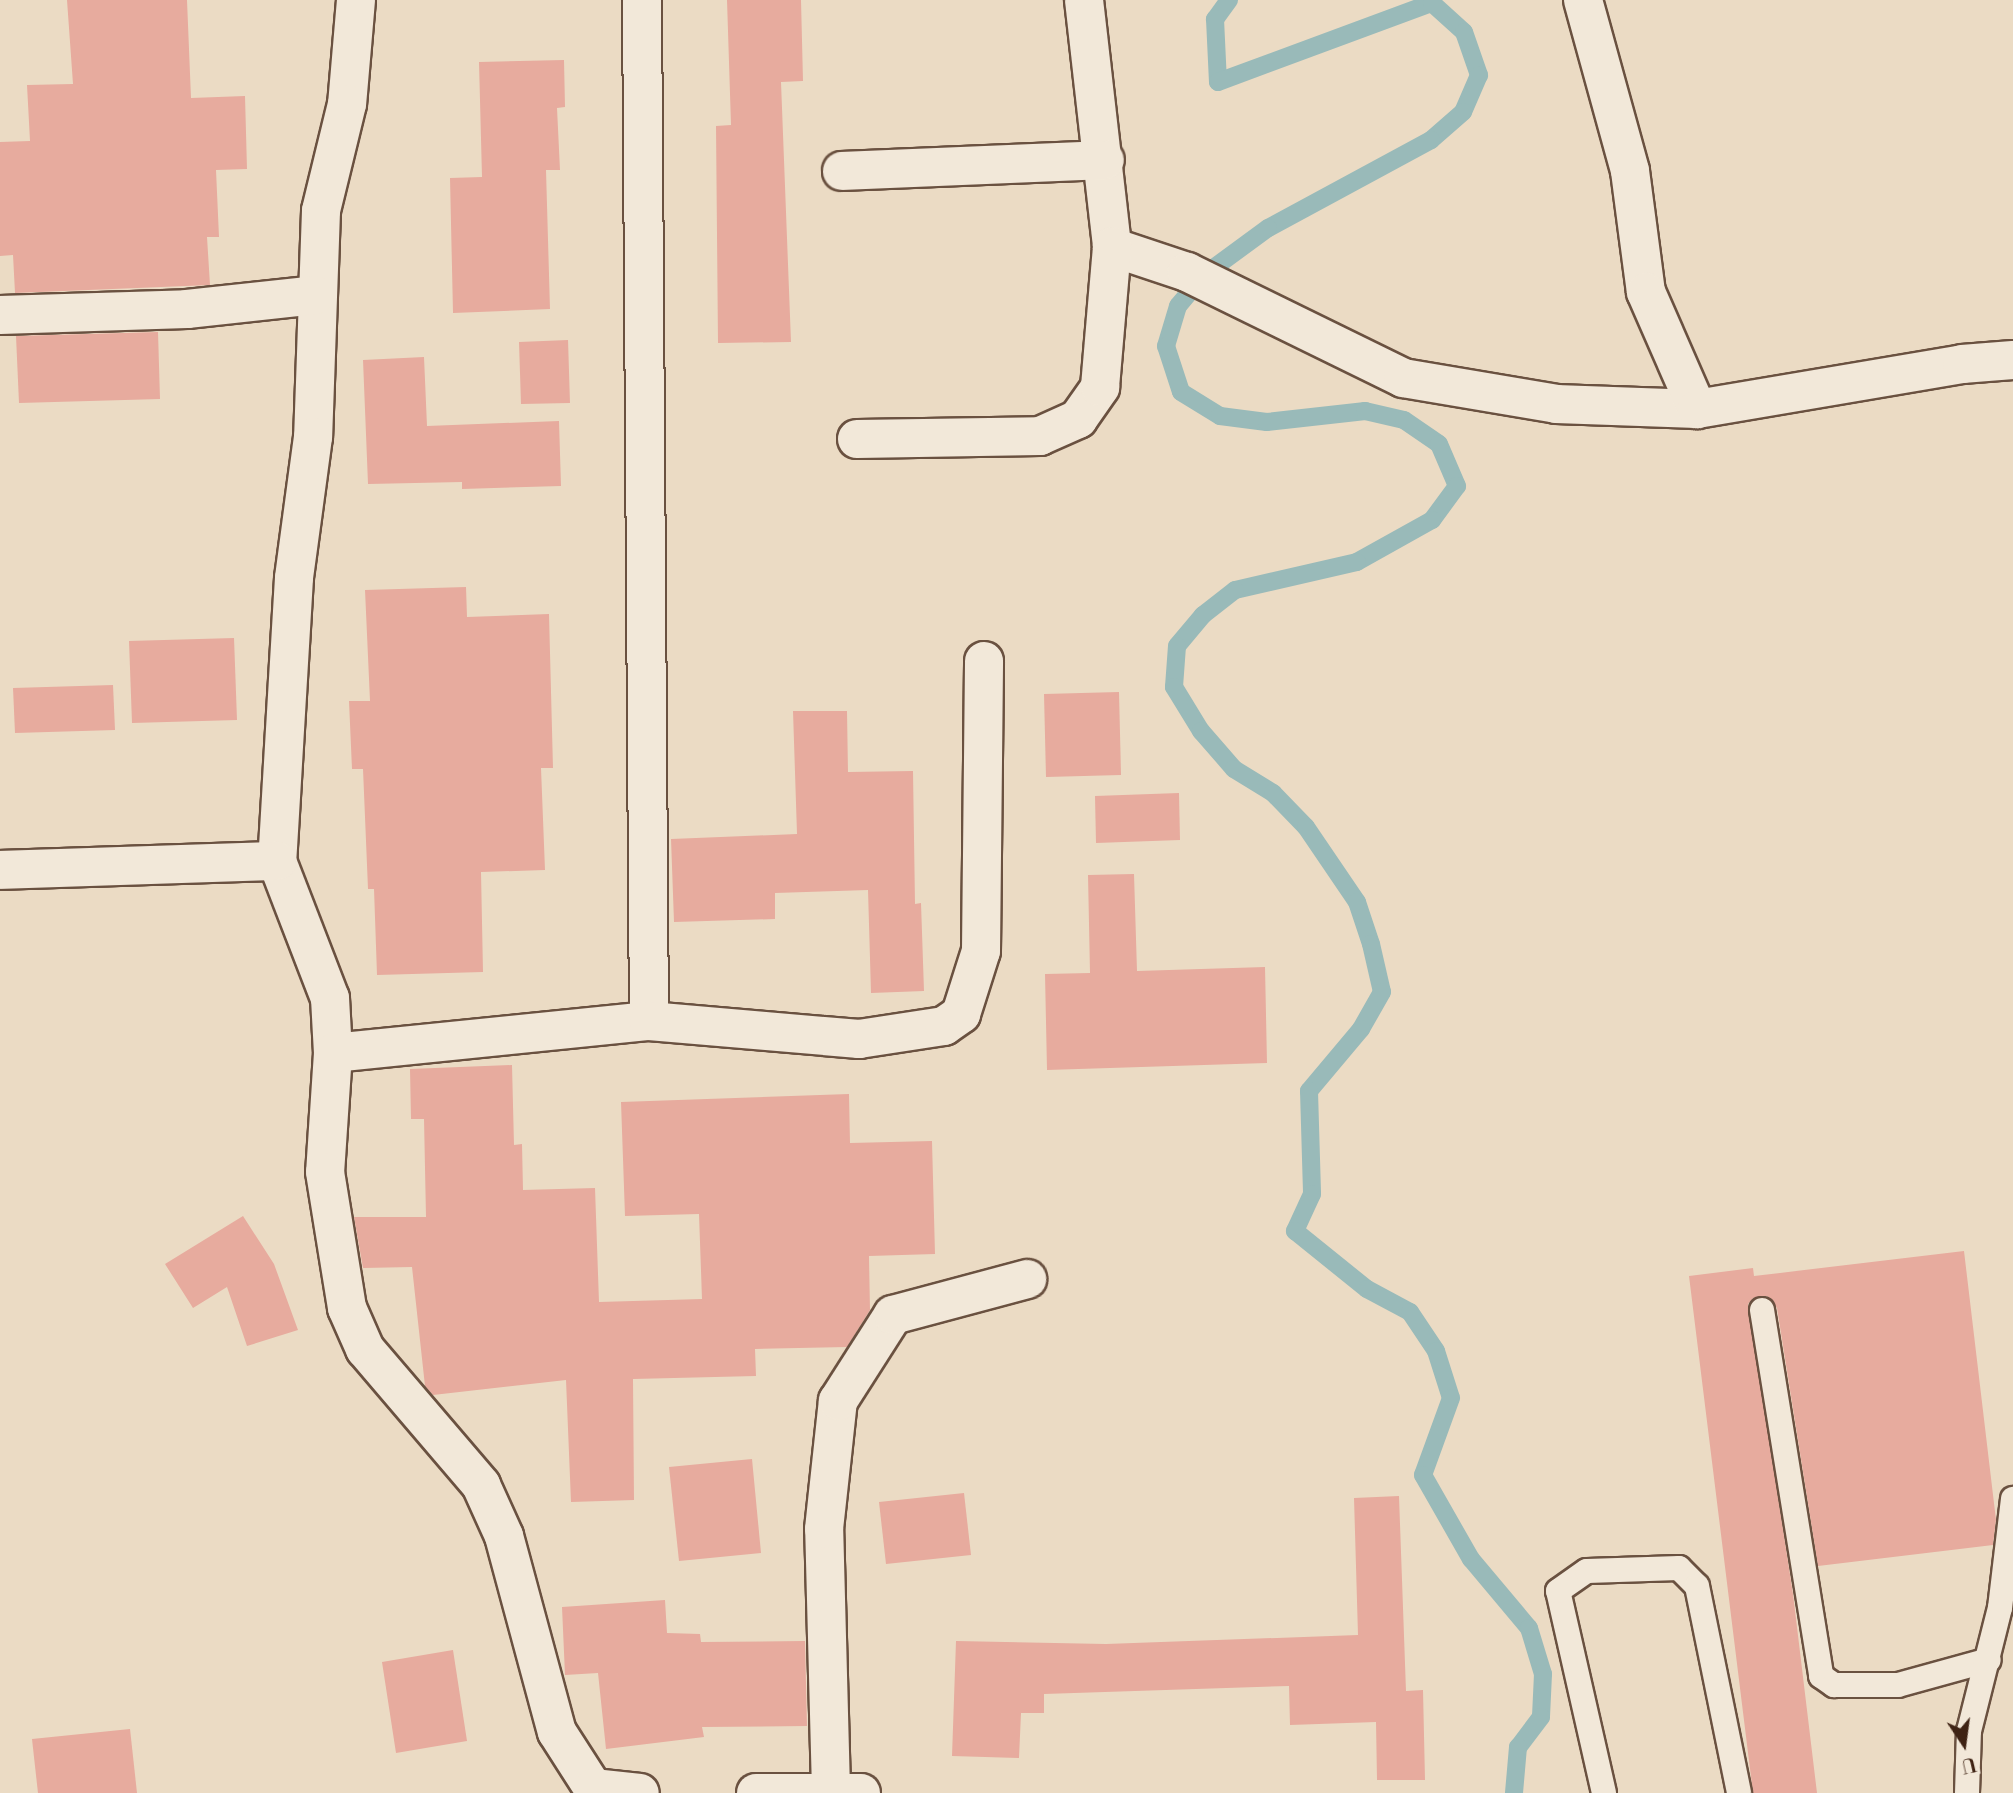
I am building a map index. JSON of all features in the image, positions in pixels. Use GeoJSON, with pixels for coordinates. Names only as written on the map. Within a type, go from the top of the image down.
{"type":"FeatureCollection","features":[{"type":"Feature","properties":{"kind":"street"},"geometry":{"type":"LineString","coordinates":[[356,0],[347,104],[321,211],[313,437],[294,578],[277,861],[330,998],[333,1053],[325,1172],[347,1308],[365,1349],[481,1485],[504,1536],[558,1732],[593,1791],[640,1793]]}},
{"type":"Feature","properties":{"kind":"street"},"geometry":{"type":"LineString","coordinates":[[642,0],[649,1021]]}},
{"type":"Feature","properties":{"kind":"street"},"geometry":{"type":"LineString","coordinates":[[856,439],[1040,436],[1078,419],[1100,387],[1112,247],[1105,160],[1084,0]]}},
{"type":"Feature","properties":{"kind":"street"},"geometry":{"type":"LineString","coordinates":[[1583,0],[1630,171],[1646,292],[1697,409]]}},
{"type":"Feature","properties":{"kind":"street"},"geometry":{"type":"LineString","coordinates":[[842,172],[1105,160]]}},
{"type":"Feature","properties":{"kind":"street"},"geometry":{"type":"LineString","coordinates":[[1112,247],[1187,272],[1403,378],[1556,404],[1697,409],[1962,364],[2013,360]]}},
{"type":"Feature","properties":{"kind":"street"},"geometry":{"type":"LineString","coordinates":[[0,315],[187,309],[316,295]]}},
{"type":"Feature","properties":{"kind":"street"},"geometry":{"type":"LineString","coordinates":[[333,1053],[649,1021],[859,1039],[922,1032],[944,1026],[961,1014],[981,950],[984,661]]}},
{"type":"Feature","properties":{"kind":"street"},"geometry":{"type":"LineString","coordinates":[[0,870],[277,861]]}},
{"type":"Feature","properties":{"kind":"street"},"geometry":{"type":"LineString","coordinates":[[756,1793],[846,1791],[824,1529],[838,1401],[893,1315],[1027,1279]]}},
{"type":"Feature","properties":{"kind":"lane"},"geometry":{"type":"LineString","coordinates":[[1762,1310],[1821,1676],[1834,1685],[1898,1685],[1989,1660]]}},
{"type":"Feature","properties":{"kind":"lane"},"geometry":{"type":"LineString","coordinates":[[1967,1793],[1969,1731],[1989,1660],[2013,1499]]}},
{"type":"Feature","properties":{"kind":"lane"},"geometry":{"type":"LineString","coordinates":[[1604,1793],[1558,1591],[1587,1571],[1679,1568],[1697,1586],[1739,1793]]}},
{"type":"Feature","properties":{"kind":"building"},"geometry":{"type":"Polygon","coordinates":[[[67,0],[187,0],[191,98],[245,96],[247,169],[216,170],[219,237],[207,237],[210,285],[15,293],[13,255],[0,256],[0,142],[30,141],[27,85],[73,84],[67,0]]]}},
{"type":"Feature","properties":{"kind":"building"},"geometry":{"type":"Polygon","coordinates":[[[727,0],[801,0],[803,81],[781,82],[791,342],[718,343],[716,126],[731,125],[727,0]]]}},
{"type":"Feature","properties":{"kind":"building"},"geometry":{"type":"Polygon","coordinates":[[[564,60],[565,107],[557,108],[560,170],[546,170],[550,309],[453,313],[450,178],[482,177],[479,62],[564,60]]]}},
{"type":"Feature","properties":{"kind":"building"},"geometry":{"type":"Polygon","coordinates":[[[158,332],[160,399],[19,403],[16,336],[158,332]]]}},
{"type":"Feature","properties":{"kind":"building"},"geometry":{"type":"Polygon","coordinates":[[[568,340],[570,403],[521,404],[519,342],[568,340]]]}},
{"type":"Feature","properties":{"kind":"building"},"geometry":{"type":"Polygon","coordinates":[[[424,357],[427,426],[559,421],[561,486],[462,489],[462,482],[368,484],[363,360],[424,357]]]}},
{"type":"Feature","properties":{"kind":"building"},"geometry":{"type":"Polygon","coordinates":[[[466,587],[467,617],[549,614],[553,768],[541,768],[545,870],[481,872],[483,972],[377,975],[374,889],[368,889],[363,769],[352,769],[349,701],[370,701],[365,590],[466,587]]]}},
{"type":"Feature","properties":{"kind":"building"},"geometry":{"type":"Polygon","coordinates":[[[234,638],[237,720],[132,723],[129,641],[234,638]]]}},
{"type":"Feature","properties":{"kind":"building"},"geometry":{"type":"Polygon","coordinates":[[[113,685],[115,730],[15,733],[13,688],[113,685]]]}},
{"type":"Feature","properties":{"kind":"building"},"geometry":{"type":"Polygon","coordinates":[[[1119,692],[1121,775],[1046,777],[1044,694],[1119,692]]]}},
{"type":"Feature","properties":{"kind":"building"},"geometry":{"type":"Polygon","coordinates":[[[793,711],[847,711],[848,772],[913,771],[915,904],[921,903],[924,991],[871,993],[868,890],[775,893],[775,919],[674,922],[671,839],[797,834],[793,711]]]}},
{"type":"Feature","properties":{"kind":"building"},"geometry":{"type":"Polygon","coordinates":[[[1179,793],[1180,840],[1096,843],[1095,796],[1179,793]]]}},
{"type":"Feature","properties":{"kind":"building"},"geometry":{"type":"Polygon","coordinates":[[[1134,874],[1137,971],[1265,967],[1267,1063],[1047,1070],[1045,974],[1090,973],[1088,875],[1134,874]]]}},
{"type":"Feature","properties":{"kind":"building"},"geometry":{"type":"Polygon","coordinates":[[[512,1065],[514,1145],[522,1144],[523,1190],[595,1188],[599,1302],[702,1299],[699,1214],[625,1216],[621,1102],[849,1094],[850,1143],[932,1141],[935,1254],[869,1256],[870,1310],[847,1347],[755,1349],[756,1376],[633,1379],[634,1500],[571,1502],[566,1380],[433,1395],[425,1386],[412,1267],[363,1268],[354,1217],[426,1217],[424,1119],[411,1119],[410,1069],[512,1065]]]}},
{"type":"Feature","properties":{"kind":"building"},"geometry":{"type":"Polygon","coordinates":[[[243,1216],[274,1264],[298,1330],[247,1346],[227,1287],[193,1308],[165,1264],[243,1216]]]}},
{"type":"Feature","properties":{"kind":"building"},"geometry":{"type":"Polygon","coordinates":[[[1964,1251],[1996,1520],[1993,1545],[1818,1566],[1777,1308],[1767,1296],[1753,1298],[1748,1304],[1793,1594],[1817,1793],[1753,1793],[1689,1276],[1753,1268],[1754,1276],[1964,1251]]]}},
{"type":"Feature","properties":{"kind":"building"},"geometry":{"type":"Polygon","coordinates":[[[752,1459],[761,1553],[679,1561],[669,1467],[752,1459]]]}},
{"type":"Feature","properties":{"kind":"building"},"geometry":{"type":"Polygon","coordinates":[[[964,1493],[971,1555],[886,1564],[879,1502],[964,1493]]]}},
{"type":"Feature","properties":{"kind":"building"},"geometry":{"type":"Polygon","coordinates":[[[1399,1496],[1406,1691],[1423,1690],[1425,1780],[1377,1780],[1376,1722],[1290,1725],[1289,1686],[1044,1694],[1044,1713],[1021,1713],[1019,1758],[952,1756],[956,1641],[1106,1644],[1358,1635],[1354,1498],[1399,1496]]]}},
{"type":"Feature","properties":{"kind":"building"},"geometry":{"type":"Polygon","coordinates":[[[665,1600],[667,1633],[700,1634],[701,1642],[805,1641],[807,1726],[702,1727],[704,1737],[606,1749],[598,1673],[565,1675],[562,1607],[665,1600]]]}},
{"type":"Feature","properties":{"kind":"building"},"geometry":{"type":"Polygon","coordinates":[[[453,1650],[467,1741],[396,1753],[382,1662],[453,1650]]]}},
{"type":"Feature","properties":{"kind":"building"},"geometry":{"type":"Polygon","coordinates":[[[130,1729],[137,1793],[38,1793],[32,1739],[130,1729]]]}},
{"type":"Feature","properties":{"kind":"waterway"},"geometry":{"type":"LineString","coordinates":[[1229,0],[1215,19],[1218,82],[1432,3],[1464,32],[1479,75],[1463,112],[1431,140],[1268,228],[1204,275],[1178,306],[1166,346],[1181,392],[1220,416],[1267,422],[1365,411],[1404,420],[1439,444],[1457,486],[1432,520],[1357,562],[1235,590],[1203,615],[1177,646],[1174,687],[1201,731],[1234,769],[1273,793],[1306,827],[1357,902],[1371,944],[1382,992],[1361,1029],[1309,1091],[1312,1194],[1295,1231],[1367,1289],[1410,1312],[1436,1351],[1451,1398],[1423,1475],[1471,1559],[1529,1628],[1543,1674],[1541,1717],[1518,1747],[1514,1793]]}}]}
